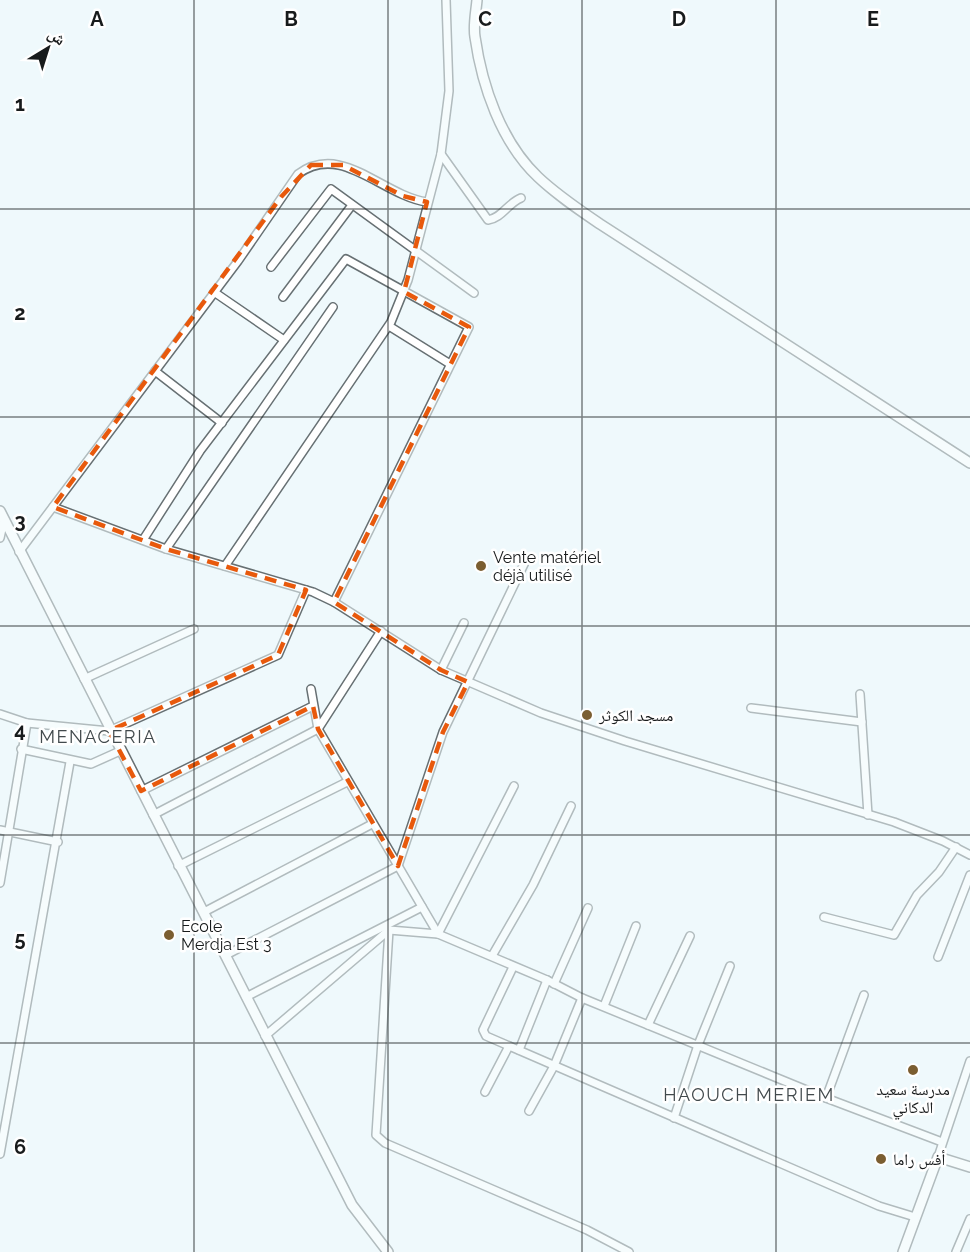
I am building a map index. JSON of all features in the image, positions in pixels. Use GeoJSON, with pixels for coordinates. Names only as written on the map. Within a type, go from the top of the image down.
{"type":"FeatureCollection","features":[{"type":"Feature","properties":{"kind":"street"},"geometry":{"type":"LineString","coordinates":[[225,566],[388,326],[404,292],[417,252],[427,202],[441,154],[449,91],[446,0]]}},
{"type":"Feature","properties":{"kind":"street"},"geometry":{"type":"LineString","coordinates":[[477,0],[474,34],[488,96],[511,142],[536,175],[561,197],[600,224],[970,463]]}},
{"type":"Feature","properties":{"kind":"street"},"geometry":{"type":"LineString","coordinates":[[441,154],[488,220],[496,219],[511,202],[521,198]]}},
{"type":"Feature","properties":{"kind":"street"},"geometry":{"type":"LineString","coordinates":[[19,552],[214,292],[298,174],[311,165],[330,161],[343,165],[404,196],[427,202]]}},
{"type":"Feature","properties":{"kind":"street"},"geometry":{"type":"LineString","coordinates":[[271,267],[331,189],[474,293]]}},
{"type":"Feature","properties":{"kind":"street"},"geometry":{"type":"LineString","coordinates":[[283,297],[352,205]]}},
{"type":"Feature","properties":{"kind":"street"},"geometry":{"type":"LineString","coordinates":[[143,540],[200,451],[346,259],[469,327],[334,602]]}},
{"type":"Feature","properties":{"kind":"street"},"geometry":{"type":"LineString","coordinates":[[214,292],[284,340]]}},
{"type":"Feature","properties":{"kind":"street"},"geometry":{"type":"LineString","coordinates":[[166,549],[333,307]]}},
{"type":"Feature","properties":{"kind":"street"},"geometry":{"type":"LineString","coordinates":[[388,326],[450,364]]}},
{"type":"Feature","properties":{"kind":"street"},"geometry":{"type":"LineString","coordinates":[[155,371],[222,423]]}},
{"type":"Feature","properties":{"kind":"street"},"geometry":{"type":"LineString","coordinates":[[53,507],[166,549],[306,590],[334,602],[441,670],[572,724],[921,831],[970,855]]}},
{"type":"Feature","properties":{"kind":"street"},"geometry":{"type":"LineString","coordinates":[[2,516],[351,1205],[388,1252]]}},
{"type":"Feature","properties":{"kind":"street"},"geometry":{"type":"LineString","coordinates":[[0,538],[2,516]]}},
{"type":"Feature","properties":{"kind":"street"},"geometry":{"type":"LineString","coordinates":[[226,955],[398,866],[443,732],[527,558]]}},
{"type":"Feature","properties":{"kind":"street"},"geometry":{"type":"LineString","coordinates":[[0,714],[27,723],[109,731],[278,655],[306,590]]}},
{"type":"Feature","properties":{"kind":"street"},"geometry":{"type":"LineString","coordinates":[[441,670],[464,623]]}},
{"type":"Feature","properties":{"kind":"street"},"geometry":{"type":"LineString","coordinates":[[84,679],[194,629]]}},
{"type":"Feature","properties":{"kind":"street"},"geometry":{"type":"LineString","coordinates":[[153,815],[318,729],[381,631]]}},
{"type":"Feature","properties":{"kind":"street"},"geometry":{"type":"LineString","coordinates":[[311,689],[318,729],[438,934]]}},
{"type":"Feature","properties":{"kind":"street"},"geometry":{"type":"LineString","coordinates":[[860,694],[868,815]]}},
{"type":"Feature","properties":{"kind":"street"},"geometry":{"type":"LineString","coordinates":[[141,791],[313,706]]}},
{"type":"Feature","properties":{"kind":"street"},"geometry":{"type":"LineString","coordinates":[[751,708],[862,722]]}},
{"type":"Feature","properties":{"kind":"street"},"geometry":{"type":"LineString","coordinates":[[0,883],[27,723]]}},
{"type":"Feature","properties":{"kind":"street"},"geometry":{"type":"LineString","coordinates":[[21,749],[70,762],[92,764],[120,751]]}},
{"type":"Feature","properties":{"kind":"street"},"geometry":{"type":"LineString","coordinates":[[0,1154],[58,842],[70,762]]}},
{"type":"Feature","properties":{"kind":"street"},"geometry":{"type":"LineString","coordinates":[[178,866],[347,782]]}},
{"type":"Feature","properties":{"kind":"street"},"geometry":{"type":"LineString","coordinates":[[438,934],[514,786]]}},
{"type":"Feature","properties":{"kind":"street"},"geometry":{"type":"LineString","coordinates":[[492,956],[533,885],[571,806]]}},
{"type":"Feature","properties":{"kind":"street"},"geometry":{"type":"LineString","coordinates":[[204,912],[372,824]]}},
{"type":"Feature","properties":{"kind":"street"},"geometry":{"type":"LineString","coordinates":[[0,830],[58,842]]}},
{"type":"Feature","properties":{"kind":"street"},"geometry":{"type":"LineString","coordinates":[[824,917],[894,934],[917,895],[939,872],[956,847]]}},
{"type":"Feature","properties":{"kind":"street"},"geometry":{"type":"LineString","coordinates":[[938,957],[970,875]]}},
{"type":"Feature","properties":{"kind":"street"},"geometry":{"type":"LineString","coordinates":[[246,997],[422,907]]}},
{"type":"Feature","properties":{"kind":"street"},"geometry":{"type":"LineString","coordinates":[[519,1050],[550,982],[588,908]]}},
{"type":"Feature","properties":{"kind":"street"},"geometry":{"type":"LineString","coordinates":[[604,1006],[636,926]]}},
{"type":"Feature","properties":{"kind":"street"},"geometry":{"type":"LineString","coordinates":[[389,930],[376,1135],[385,1143],[587,1230],[629,1252]]}},
{"type":"Feature","properties":{"kind":"street"},"geometry":{"type":"LineString","coordinates":[[265,1036],[389,930],[438,934],[492,956],[582,998],[826,1098],[942,1142]]}},
{"type":"Feature","properties":{"kind":"street"},"geometry":{"type":"LineString","coordinates":[[648,1025],[690,936]]}},
{"type":"Feature","properties":{"kind":"street"},"geometry":{"type":"LineString","coordinates":[[674,1118],[698,1045],[730,966]]}},
{"type":"Feature","properties":{"kind":"street"},"geometry":{"type":"LineString","coordinates":[[513,967],[482,1032],[489,1039],[879,1206],[915,1217]]}},
{"type":"Feature","properties":{"kind":"street"},"geometry":{"type":"LineString","coordinates":[[826,1098],[864,995]]}},
{"type":"Feature","properties":{"kind":"street"},"geometry":{"type":"LineString","coordinates":[[528,1112],[554,1066],[582,998]]}},
{"type":"Feature","properties":{"kind":"street"},"geometry":{"type":"LineString","coordinates":[[485,1092],[509,1046]]}},
{"type":"Feature","properties":{"kind":"street"},"geometry":{"type":"LineString","coordinates":[[903,1252],[970,1061]]}},
{"type":"Feature","properties":{"kind":"street"},"geometry":{"type":"LineString","coordinates":[[938,1157],[970,1167]]}},
{"type":"Feature","properties":{"kind":"street"},"geometry":{"type":"LineString","coordinates":[[956,1252],[970,1219]]}},
{"type":"Feature","properties":{"kind":"highlighted area"},"geometry":{"type":"Polygon","coordinates":[[[311,165],[343,165],[403,196],[427,202],[404,292],[469,327],[334,602],[441,670],[468,682],[443,732],[398,866],[318,729],[313,706],[141,791],[109,731],[278,655],[306,590],[166,549],[53,507],[281,197],[311,165]]]}},
{"type":"Feature","properties":{"kind":"place","name":"Vente matériel déjà utilisé"},"geometry":{"type":"Point","coordinates":[481,566]}},
{"type":"Feature","properties":{"kind":"place","name":"مسجد الكوثر"},"geometry":{"type":"Point","coordinates":[587,715]}},
{"type":"Feature","properties":{"kind":"place","name":"Ecole Merdja Est 3"},"geometry":{"type":"Point","coordinates":[169,935]}},
{"type":"Feature","properties":{"kind":"place","name":"مدرسة سعيد الدكاني"},"geometry":{"type":"Point","coordinates":[913,1070]}},
{"type":"Feature","properties":{"kind":"place","name":"أفس راما"},"geometry":{"type":"Point","coordinates":[881,1159]}},
{"type":"Feature","properties":{"kind":"district","name":"MENACERIA"},"geometry":{"type":"Point","coordinates":[98,737]}},
{"type":"Feature","properties":{"kind":"district","name":"HAOUCH MERIEM"},"geometry":{"type":"Point","coordinates":[749,1095]}}]}
